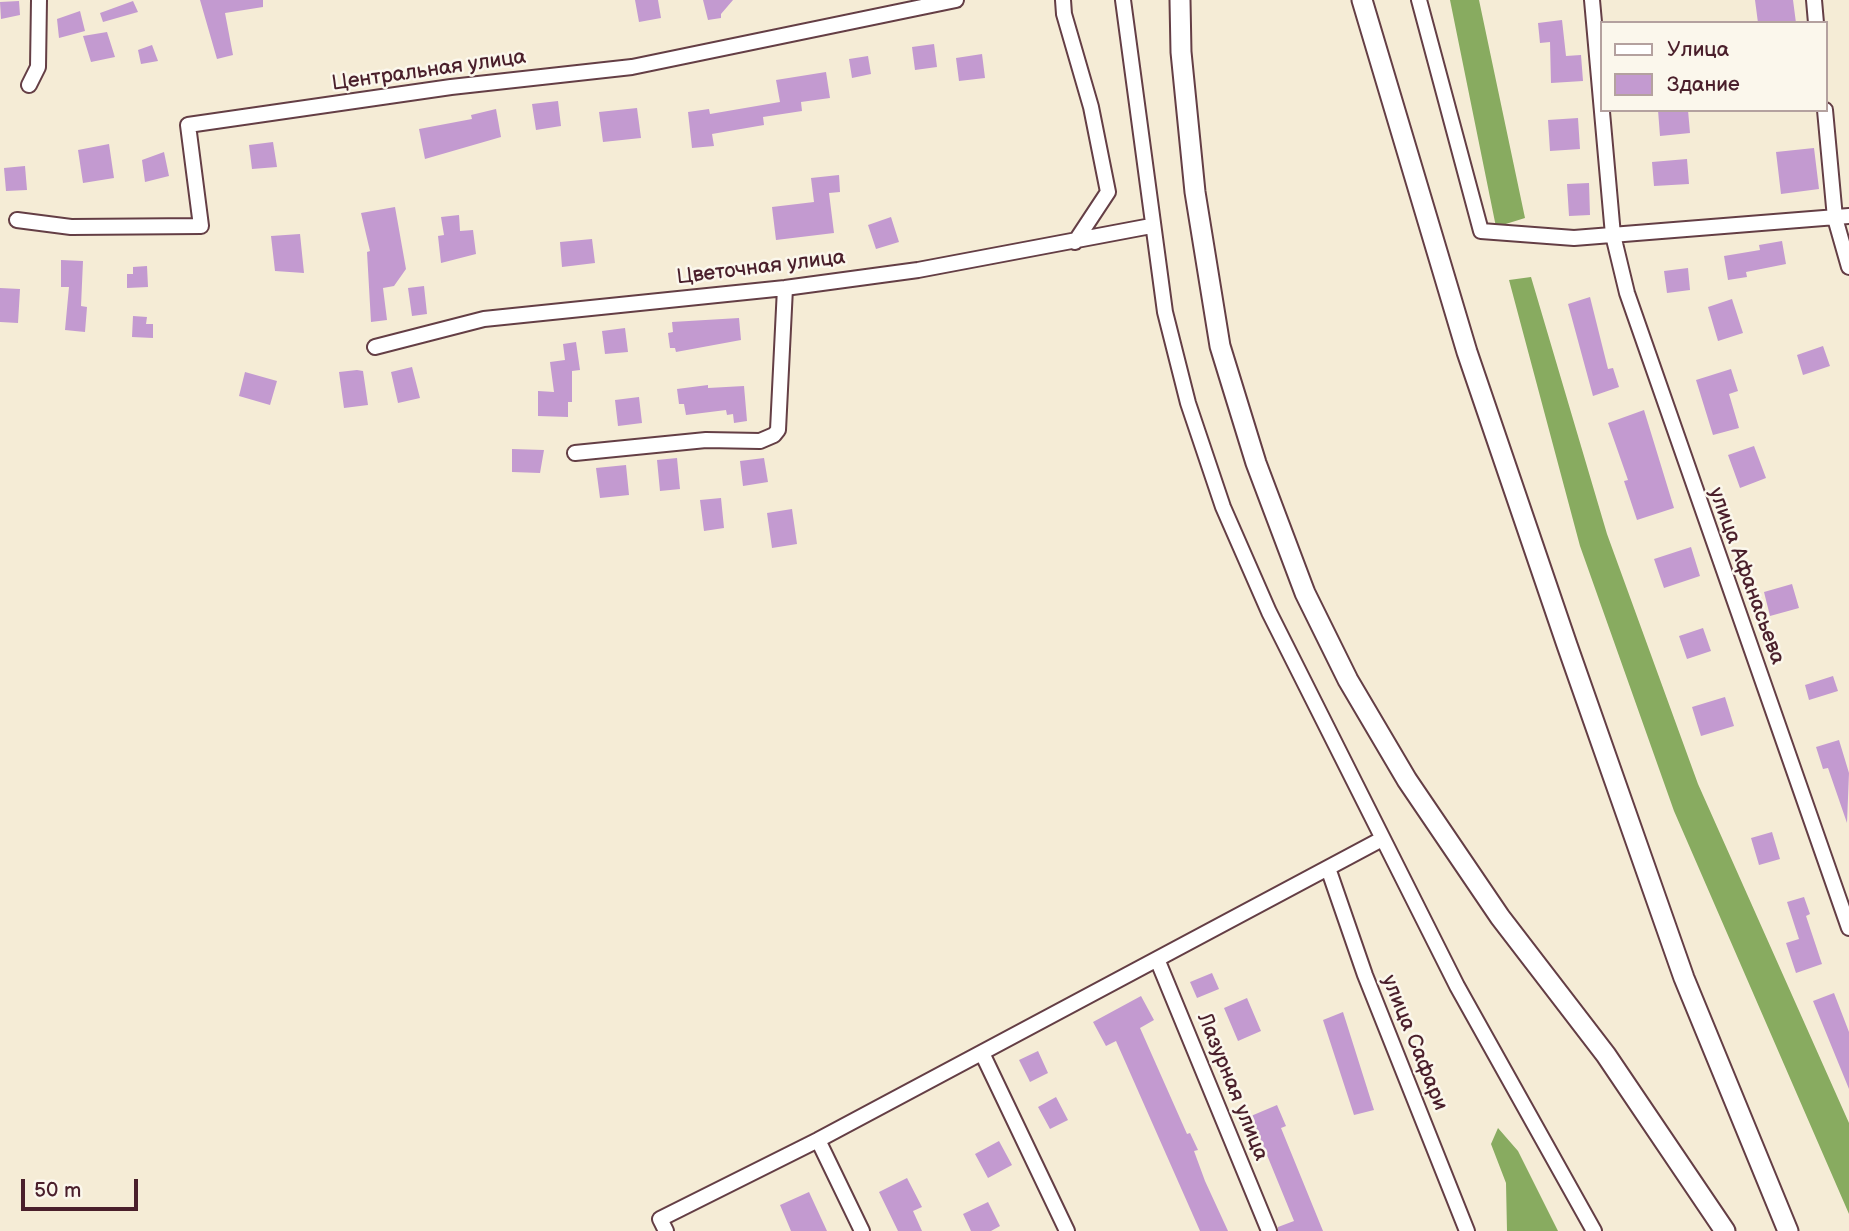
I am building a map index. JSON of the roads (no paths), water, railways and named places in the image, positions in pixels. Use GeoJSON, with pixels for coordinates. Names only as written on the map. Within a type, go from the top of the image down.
{"type":"FeatureCollection","features":[{"type":"Feature","properties":{"kind":"main road"},"geometry":{"type":"LineString","coordinates":[[1180,0],[1181,52],[1195,192],[1220,346],[1256,463],[1305,593],[1348,680],[1407,780],[1500,917],[1606,1055],[1725,1231]]}},
{"type":"Feature","properties":{"kind":"main road"},"geometry":{"type":"LineString","coordinates":[[1181,52],[1195,0]]}},
{"type":"Feature","properties":{"kind":"main road"},"geometry":{"type":"LineString","coordinates":[[1354,0],[1371,28]]}},
{"type":"Feature","properties":{"kind":"main road"},"geometry":{"type":"LineString","coordinates":[[1362,0],[1467,352],[1567,645],[1684,978],[1788,1231]]}},
{"type":"Feature","properties":{"kind":"street"},"geometry":{"type":"LineString","coordinates":[[29,85],[38,67],[39,0]]}},
{"type":"Feature","properties":{"kind":"street","name":"Центральная улица"},"geometry":{"type":"LineString","coordinates":[[17,220],[71,226],[201,226],[188,125],[451,88],[632,67],[956,0]]}},
{"type":"Feature","properties":{"kind":"street"},"geometry":{"type":"LineString","coordinates":[[1063,0],[1064,14],[1091,107],[1108,192],[1075,242]]}},
{"type":"Feature","properties":{"kind":"street"},"geometry":{"type":"LineString","coordinates":[[1123,0],[1151,226],[1165,312],[1181,377],[1223,507],[1269,612],[1457,986],[1594,1231]]}},
{"type":"Feature","properties":{"kind":"street"},"geometry":{"type":"LineString","coordinates":[[1419,0],[1481,231],[1574,238],[1842,217]]}},
{"type":"Feature","properties":{"kind":"street","name":"улица Афанасьева"},"geometry":{"type":"LineString","coordinates":[[1592,0],[1601,101]]}},
{"type":"Feature","properties":{"kind":"street"},"geometry":{"type":"LineString","coordinates":[[1814,0],[1816,21]]}},
{"type":"Feature","properties":{"kind":"street","name":"улица Афанасьева"},"geometry":{"type":"LineString","coordinates":[[1602,112],[1613,235],[1639,335],[1849,928]]}},
{"type":"Feature","properties":{"kind":"street"},"geometry":{"type":"LineString","coordinates":[[1825,112],[1849,267]]}},
{"type":"Feature","properties":{"kind":"street","name":"Цветочная улица"},"geometry":{"type":"LineString","coordinates":[[374,347],[484,319],[785,288],[918,270],[1151,226]]}},
{"type":"Feature","properties":{"kind":"street"},"geometry":{"type":"LineString","coordinates":[[575,453],[706,440],[760,441],[774,435],[778,430],[785,288]]}},
{"type":"Feature","properties":{"kind":"street"},"geometry":{"type":"LineString","coordinates":[[663,1225],[1382,839]]}},
{"type":"Feature","properties":{"kind":"street","name":"улица Сафари"},"geometry":{"type":"LineString","coordinates":[[1328,868],[1364,975],[1467,1231]]}},
{"type":"Feature","properties":{"kind":"street","name":"Лазурная улица"},"geometry":{"type":"LineString","coordinates":[[1157,959],[1269,1231]]}},
{"type":"Feature","properties":{"kind":"street"},"geometry":{"type":"LineString","coordinates":[[982,1053],[1067,1231]]}},
{"type":"Feature","properties":{"kind":"street"},"geometry":{"type":"LineString","coordinates":[[818,1140],[862,1231]]}}]}
